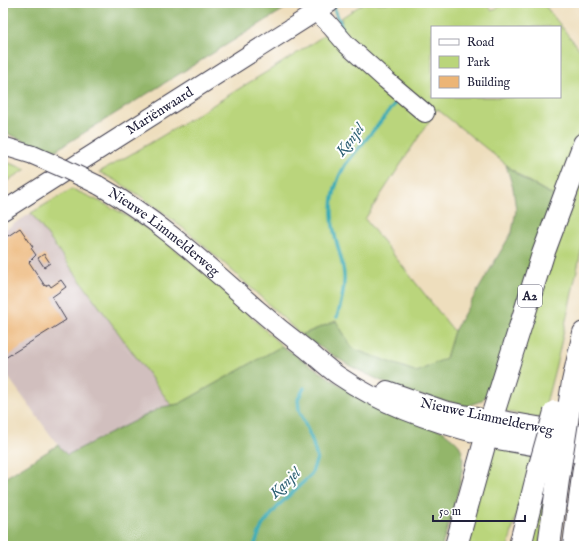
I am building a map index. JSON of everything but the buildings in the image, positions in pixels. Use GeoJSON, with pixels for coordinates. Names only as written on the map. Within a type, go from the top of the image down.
{"type":"FeatureCollection","features":[{"type":"Feature","properties":{"kind":"main road","name":"A2"},"geometry":{"type":"LineString","coordinates":[[489,428],[544,254],[584,144]]}},
{"type":"Feature","properties":{"kind":"main road"},"geometry":{"type":"LineString","coordinates":[[520,546],[549,471],[562,414],[573,382],[584,333]]}},
{"type":"Feature","properties":{"kind":"main road","name":"Nieuwe Limmelderweg"},"geometry":{"type":"LineString","coordinates":[[489,428],[584,436]]}},
{"type":"Feature","properties":{"kind":"main road","name":"Nieuwe Limmelderweg"},"geometry":{"type":"LineString","coordinates":[[489,428],[584,465]]}},
{"type":"Feature","properties":{"kind":"main road"},"geometry":{"type":"LineString","coordinates":[[456,546],[489,428]]}},
{"type":"Feature","properties":{"kind":"main road"},"geometry":{"type":"LineString","coordinates":[[574,546],[584,465]]}},
{"type":"Feature","properties":{"kind":"main road"},"geometry":{"type":"LineString","coordinates":[[549,471],[549,546]]}},
{"type":"Feature","properties":{"kind":"street"},"geometry":{"type":"LineString","coordinates":[[320,10],[347,45],[425,113]]}},
{"type":"Feature","properties":{"kind":"street","name":"Mariënwaard"},"geometry":{"type":"LineString","coordinates":[[3,211],[320,10]]}},
{"type":"Feature","properties":{"kind":"street","name":"Nieuwe Limmelderweg"},"geometry":{"type":"LineString","coordinates":[[3,146],[33,155],[65,169],[121,198],[169,232],[281,330],[340,377],[381,400],[429,420],[457,429],[489,428]]}},
{"type":"Feature","properties":{"kind":"shaded area"},"geometry":{"type":"Polygon","coordinates":[[[31,213],[171,405],[162,407],[66,456],[3,370],[3,231],[31,213]]]}},
{"type":"Feature","properties":{"kind":"green space"},"geometry":{"type":"Polygon","coordinates":[[[3,3],[289,3],[286,8],[53,152],[3,132],[3,3]]]}},
{"type":"Feature","properties":{"kind":"green space"},"geometry":{"type":"Polygon","coordinates":[[[364,3],[487,3],[492,11],[505,3],[543,3],[584,55],[584,123],[556,197],[523,178],[437,109],[365,219],[454,331],[446,358],[417,372],[353,349],[336,321],[301,335],[236,274],[184,229],[137,194],[99,172],[173,130],[295,55],[342,22],[341,18],[364,3]]]}},
{"type":"Feature","properties":{"kind":"green space"},"geometry":{"type":"Polygon","coordinates":[[[3,161],[26,169],[3,184],[3,161]]]}},
{"type":"Feature","properties":{"kind":"green space"},"geometry":{"type":"Polygon","coordinates":[[[506,165],[523,179],[556,197],[489,393],[481,401],[467,406],[402,391],[350,366],[301,335],[336,321],[353,349],[417,372],[446,358],[454,331],[512,232],[516,210],[513,188],[506,165]]]}},
{"type":"Feature","properties":{"kind":"green space"},"geometry":{"type":"Polygon","coordinates":[[[584,171],[584,238],[558,357],[542,419],[503,411],[538,301],[584,171]]]}},
{"type":"Feature","properties":{"kind":"green space"},"geometry":{"type":"Polygon","coordinates":[[[72,189],[127,216],[169,245],[189,260],[282,346],[179,404],[171,405],[31,213],[72,189]]]}},
{"type":"Feature","properties":{"kind":"green space"},"geometry":{"type":"Polygon","coordinates":[[[282,346],[340,385],[444,432],[457,443],[462,452],[462,471],[442,546],[3,546],[3,479],[58,445],[67,455],[162,407],[179,404],[282,346]]]}},
{"type":"Feature","properties":{"kind":"green space"},"geometry":{"type":"Polygon","coordinates":[[[497,447],[533,453],[508,546],[463,546],[491,453],[497,447]]]}},
{"type":"Feature","properties":{"kind":"green space"},"geometry":{"type":"Polygon","coordinates":[[[544,476],[550,476],[539,546],[524,546],[544,476]]]}},
{"type":"Feature","properties":{"kind":"waterway","name":"Kanjel"},"geometry":{"type":"LineString","coordinates":[[334,8],[342,28]]}},
{"type":"Feature","properties":{"kind":"waterway","name":"Kanjel"},"geometry":{"type":"LineString","coordinates":[[337,317],[344,286],[343,265],[332,218],[333,200],[337,182],[345,165],[395,104],[394,95]]}},
{"type":"Feature","properties":{"kind":"waterway","name":"Kanjel"},"geometry":{"type":"LineString","coordinates":[[254,546],[262,526],[280,504],[311,475],[317,458],[312,440],[299,410],[298,399],[304,388]]}}]}
